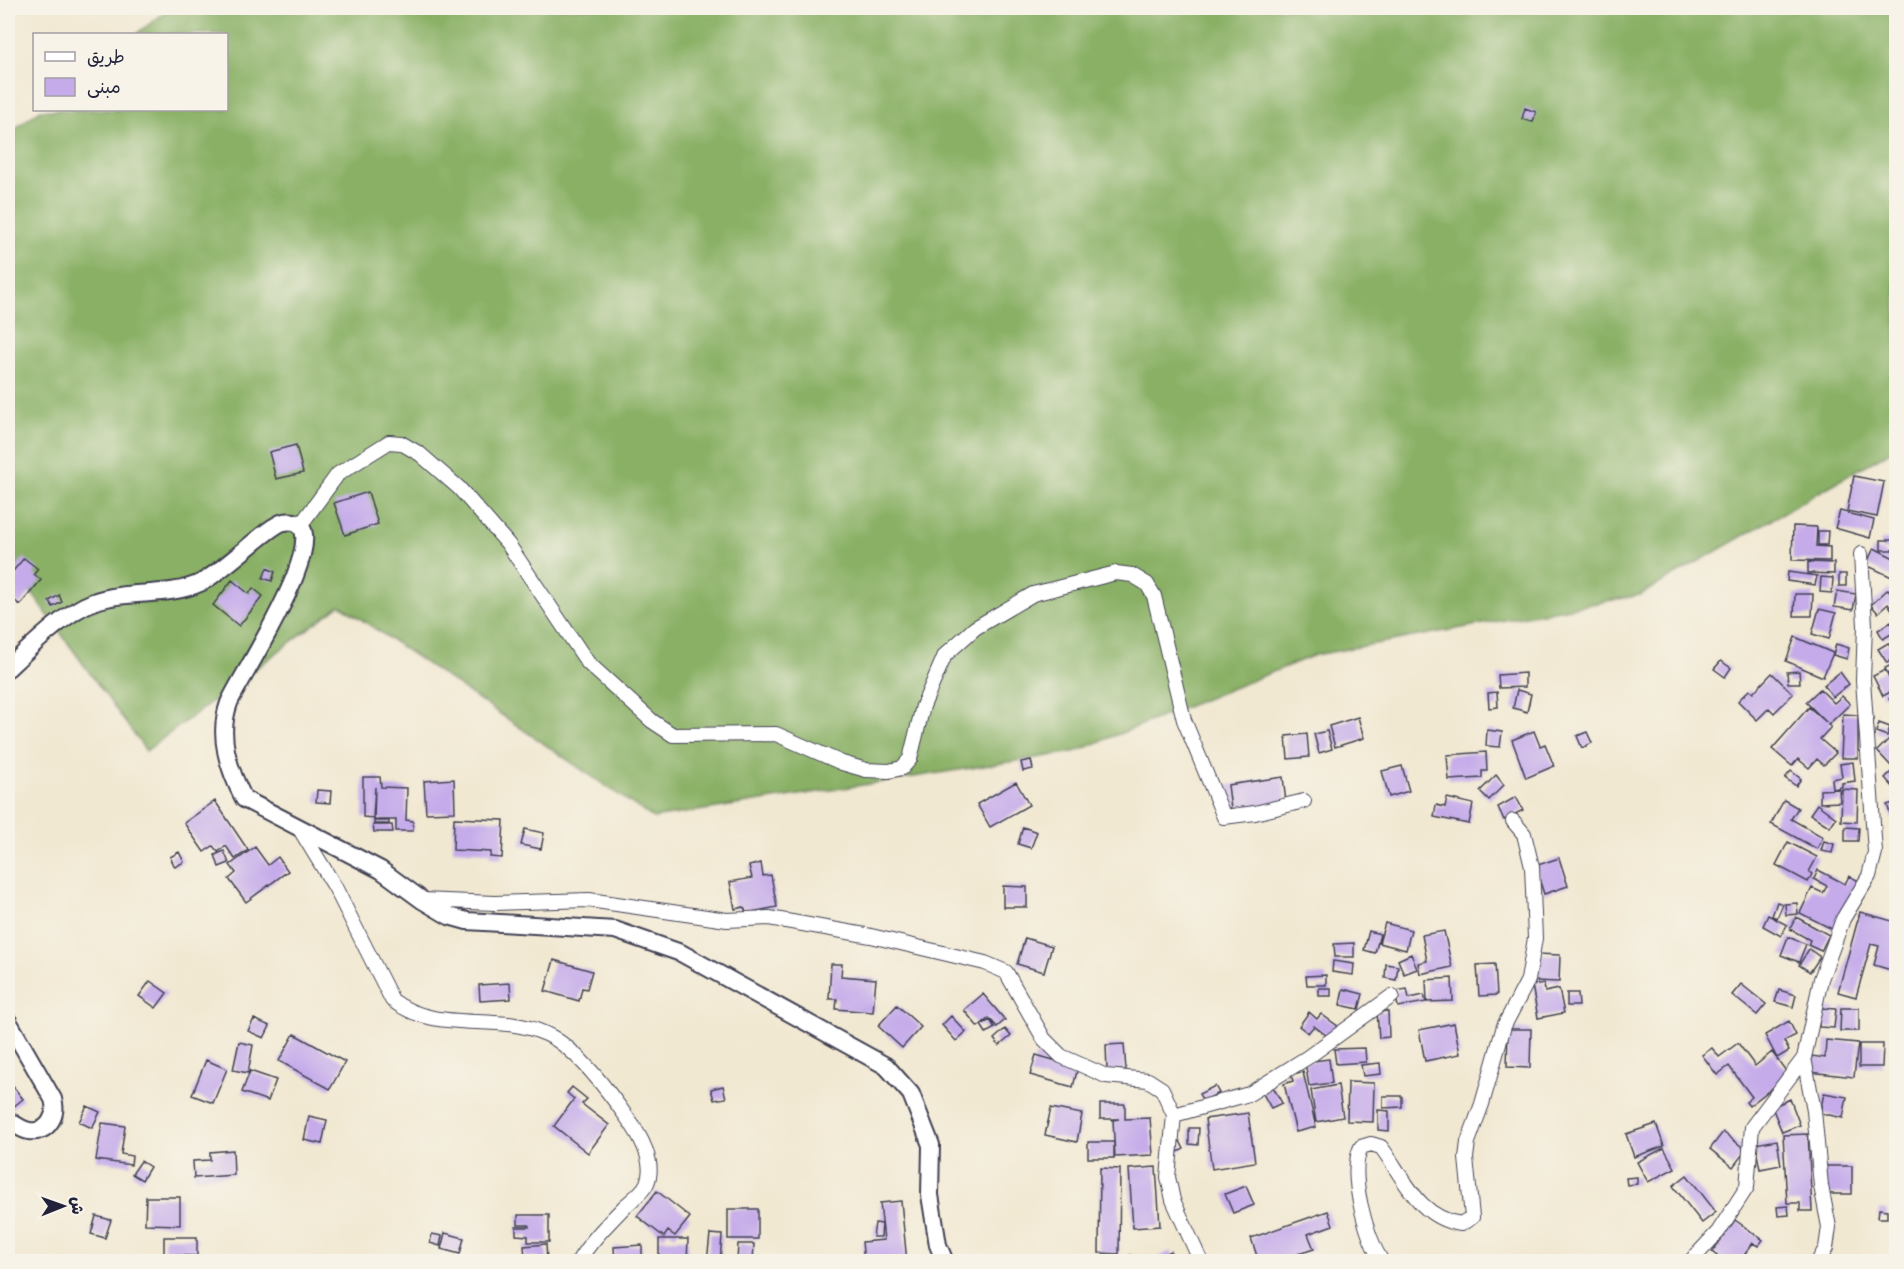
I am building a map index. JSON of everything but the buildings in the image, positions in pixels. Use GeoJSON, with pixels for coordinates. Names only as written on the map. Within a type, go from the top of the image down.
{"type":"FeatureCollection","features":[{"type":"Feature","properties":{"kind":"street"},"geometry":{"type":"LineString","coordinates":[[299,526],[338,474],[388,442],[401,443],[420,454],[459,488],[508,544],[588,663],[652,721],[673,735],[776,734],[795,740],[842,763],[866,770],[896,770],[902,768],[910,759],[923,706],[945,655],[975,628],[1033,594],[1116,573],[1132,575],[1147,584],[1154,596],[1184,720],[1224,817],[1255,813],[1304,801]]}},
{"type":"Feature","properties":{"kind":"street"},"geometry":{"type":"LineString","coordinates":[[8,668],[56,626],[93,602],[191,587],[222,570],[279,524],[287,522],[299,526],[305,534],[306,542],[291,587],[229,703],[225,728],[228,761],[244,799],[301,831],[334,844],[381,870],[422,900],[449,916],[467,921],[615,930],[681,953],[886,1066],[911,1094],[931,1145],[930,1195],[938,1245],[945,1262]]}},
{"type":"Feature","properties":{"kind":"street"},"geometry":{"type":"LineString","coordinates":[[1818,1262],[1826,1248],[1829,1227],[1821,1186],[1814,1111],[1804,1058],[1821,979],[1843,919],[1869,876],[1875,852],[1863,680],[1865,626],[1861,554]]}},
{"type":"Feature","properties":{"kind":"street"},"geometry":{"type":"LineString","coordinates":[[1382,1262],[1358,1196],[1358,1154],[1361,1147],[1371,1144],[1381,1147],[1402,1181],[1423,1207],[1454,1223],[1461,1224],[1472,1217],[1466,1158],[1468,1142],[1482,1104],[1504,1026],[1528,980],[1535,938],[1532,867],[1524,834],[1513,821]]}},
{"type":"Feature","properties":{"kind":"street"},"geometry":{"type":"LineString","coordinates":[[301,831],[335,887],[392,1000],[405,1011],[434,1020],[511,1025],[546,1034],[568,1050],[606,1088],[633,1126],[647,1155],[650,1167],[647,1184],[587,1246],[578,1262]]}},
{"type":"Feature","properties":{"kind":"street"},"geometry":{"type":"LineString","coordinates":[[422,900],[495,903],[589,900],[727,920],[769,918],[872,936],[985,963],[1006,972],[1044,1039],[1061,1056],[1106,1076],[1148,1080],[1162,1089],[1174,1115],[1168,1177],[1173,1200],[1201,1262]]}},
{"type":"Feature","properties":{"kind":"street"},"geometry":{"type":"LineString","coordinates":[[1174,1115],[1249,1094],[1308,1057],[1392,996]]}},
{"type":"Feature","properties":{"kind":"street"},"geometry":{"type":"LineString","coordinates":[[8,1021],[53,1099],[55,1110],[49,1124],[36,1131],[26,1130],[8,1120]]}},
{"type":"Feature","properties":{"kind":"street"},"geometry":{"type":"LineString","coordinates":[[1690,1262],[1718,1232],[1742,1196],[1749,1178],[1752,1127],[1804,1058]]}},
{"type":"Feature","properties":{"kind":"green space"},"geometry":{"type":"Polygon","coordinates":[[[171,8],[1896,8],[1896,448],[1640,595],[1315,655],[1074,752],[653,818],[340,605],[146,751],[8,560],[8,134],[39,111],[228,111],[228,33],[137,33],[171,8]]]}}]}
